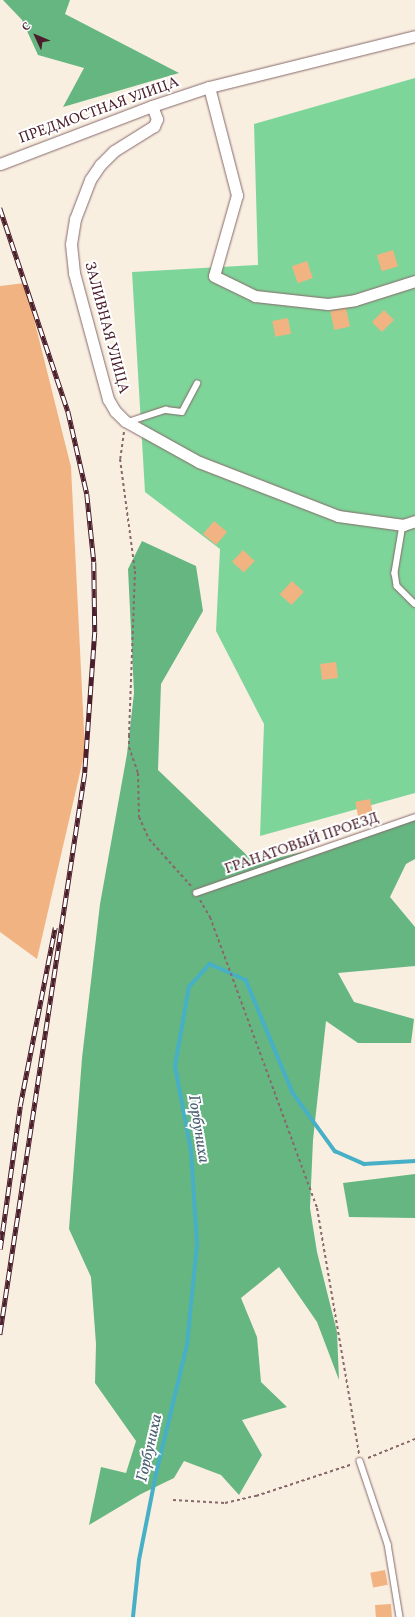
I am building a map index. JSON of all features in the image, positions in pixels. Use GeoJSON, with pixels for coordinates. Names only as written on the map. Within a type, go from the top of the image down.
{"type":"FeatureCollection","features":[{"type":"Feature","properties":{"kind":"street","name":"ПРЕДМОСТНАЯ УЛИЦА"},"geometry":{"type":"LineString","coordinates":[[0,164],[152,106],[209,87],[415,36]]}},
{"type":"Feature","properties":{"kind":"street"},"geometry":{"type":"LineString","coordinates":[[209,87],[237,195],[214,276],[255,296],[328,304],[355,300],[415,281]]}},
{"type":"Feature","properties":{"kind":"street","name":"ЗАЛИВНАЯ УЛИЦА"},"geometry":{"type":"LineString","coordinates":[[152,106],[157,119],[154,126],[114,151],[100,164],[90,180],[75,219],[71,244],[74,273],[108,399],[126,421],[199,462],[338,516],[403,524],[415,521]]}},
{"type":"Feature","properties":{"kind":"lane"},"geometry":{"type":"LineString","coordinates":[[126,421],[166,410],[182,412],[197,384]]}},
{"type":"Feature","properties":{"kind":"lane"},"geometry":{"type":"LineString","coordinates":[[403,524],[395,572],[397,586],[415,604]]}},
{"type":"Feature","properties":{"kind":"lane","name":"ГРАНАТОВЫЙ ПРОЕЗД"},"geometry":{"type":"LineString","coordinates":[[196,893],[415,817]]}},
{"type":"Feature","properties":{"kind":"lane"},"geometry":{"type":"LineString","coordinates":[[360,1462],[388,1544],[400,1617]]}},
{"type":"Feature","properties":{"kind":"path"},"geometry":{"type":"LineString","coordinates":[[126,421],[120,459],[135,571],[129,747],[138,772],[139,817],[149,839],[196,893],[210,917],[317,1208],[360,1462]]}},
{"type":"Feature","properties":{"kind":"path"},"geometry":{"type":"LineString","coordinates":[[173,1500],[225,1503],[256,1496],[360,1462],[415,1439]]}},
{"type":"Feature","properties":{"kind":"green space"},"geometry":{"type":"Polygon","coordinates":[[[3,0],[70,0],[65,14],[179,73],[63,107],[84,68],[38,55],[22,20],[3,0]]]}},
{"type":"Feature","properties":{"kind":"green space"},"geometry":{"type":"Polygon","coordinates":[[[415,78],[415,793],[260,836],[264,724],[216,631],[220,549],[145,492],[132,272],[258,265],[254,124],[415,78]]]}},
{"type":"Feature","properties":{"kind":"green space"},"geometry":{"type":"Polygon","coordinates":[[[142,541],[196,566],[203,611],[161,684],[158,770],[255,863],[311,850],[415,818],[415,859],[406,864],[390,897],[415,927],[415,966],[338,973],[354,1002],[414,1019],[411,1043],[358,1043],[326,1021],[313,1140],[310,1208],[317,1252],[337,1332],[339,1380],[317,1322],[279,1267],[241,1298],[257,1337],[261,1382],[287,1407],[242,1420],[262,1455],[239,1495],[221,1475],[184,1461],[174,1478],[141,1494],[89,1525],[101,1467],[126,1473],[136,1441],[95,1383],[96,1344],[91,1277],[69,1229],[82,1058],[100,904],[127,754],[134,693],[128,569],[142,541]]]}},
{"type":"Feature","properties":{"kind":"green space"},"geometry":{"type":"Polygon","coordinates":[[[415,1174],[415,1218],[349,1217],[343,1183],[415,1174]]]}},
{"type":"Feature","properties":{"kind":"building"},"geometry":{"type":"Polygon","coordinates":[[[393,250],[398,266],[382,271],[377,255],[393,250]]]}},
{"type":"Feature","properties":{"kind":"building"},"geometry":{"type":"Polygon","coordinates":[[[307,261],[313,278],[298,283],[292,266],[307,261]]]}},
{"type":"Feature","properties":{"kind":"building"},"geometry":{"type":"Polygon","coordinates":[[[25,283],[71,467],[85,751],[37,959],[0,932],[0,286],[25,283]]]}},
{"type":"Feature","properties":{"kind":"building"},"geometry":{"type":"Polygon","coordinates":[[[346,308],[350,327],[334,330],[330,311],[346,308]]]}},
{"type":"Feature","properties":{"kind":"building"},"geometry":{"type":"Polygon","coordinates":[[[384,310],[394,320],[382,332],[372,322],[384,310]]]}},
{"type":"Feature","properties":{"kind":"building"},"geometry":{"type":"Polygon","coordinates":[[[288,318],[291,334],[275,337],[272,321],[288,318]]]}},
{"type":"Feature","properties":{"kind":"building"},"geometry":{"type":"Polygon","coordinates":[[[214,521],[227,532],[216,545],[203,534],[214,521]]]}},
{"type":"Feature","properties":{"kind":"building"},"geometry":{"type":"Polygon","coordinates":[[[243,550],[255,561],[244,573],[232,562],[243,550]]]}},
{"type":"Feature","properties":{"kind":"building"},"geometry":{"type":"Polygon","coordinates":[[[292,581],[304,592],[291,605],[280,594],[292,581]]]}},
{"type":"Feature","properties":{"kind":"building"},"geometry":{"type":"Polygon","coordinates":[[[336,662],[338,678],[322,680],[320,664],[336,662]]]}},
{"type":"Feature","properties":{"kind":"building"},"geometry":{"type":"Polygon","coordinates":[[[370,799],[373,814],[358,817],[355,802],[370,799]]]}},
{"type":"Feature","properties":{"kind":"building"},"geometry":{"type":"Polygon","coordinates":[[[385,1570],[388,1585],[373,1588],[370,1573],[385,1570]]]}},
{"type":"Feature","properties":{"kind":"building"},"geometry":{"type":"Polygon","coordinates":[[[391,1604],[392,1617],[376,1617],[375,1605],[391,1604]]]}},
{"type":"Feature","properties":{"kind":"waterway","name":"Горбуниха"},"geometry":{"type":"LineString","coordinates":[[133,1617],[139,1560],[156,1474],[187,1345],[197,1244],[191,1151],[175,1066],[189,987],[210,964],[246,980],[293,1093],[335,1151],[364,1164],[415,1161]]}},
{"type":"Feature","properties":{"kind":"railway"},"geometry":{"type":"LineString","coordinates":[[0,208],[68,411],[87,494],[94,562],[95,632],[85,773],[0,1335]]}},
{"type":"Feature","properties":{"kind":"railway"},"geometry":{"type":"LineString","coordinates":[[0,1249],[20,1106],[55,927]]}}]}
